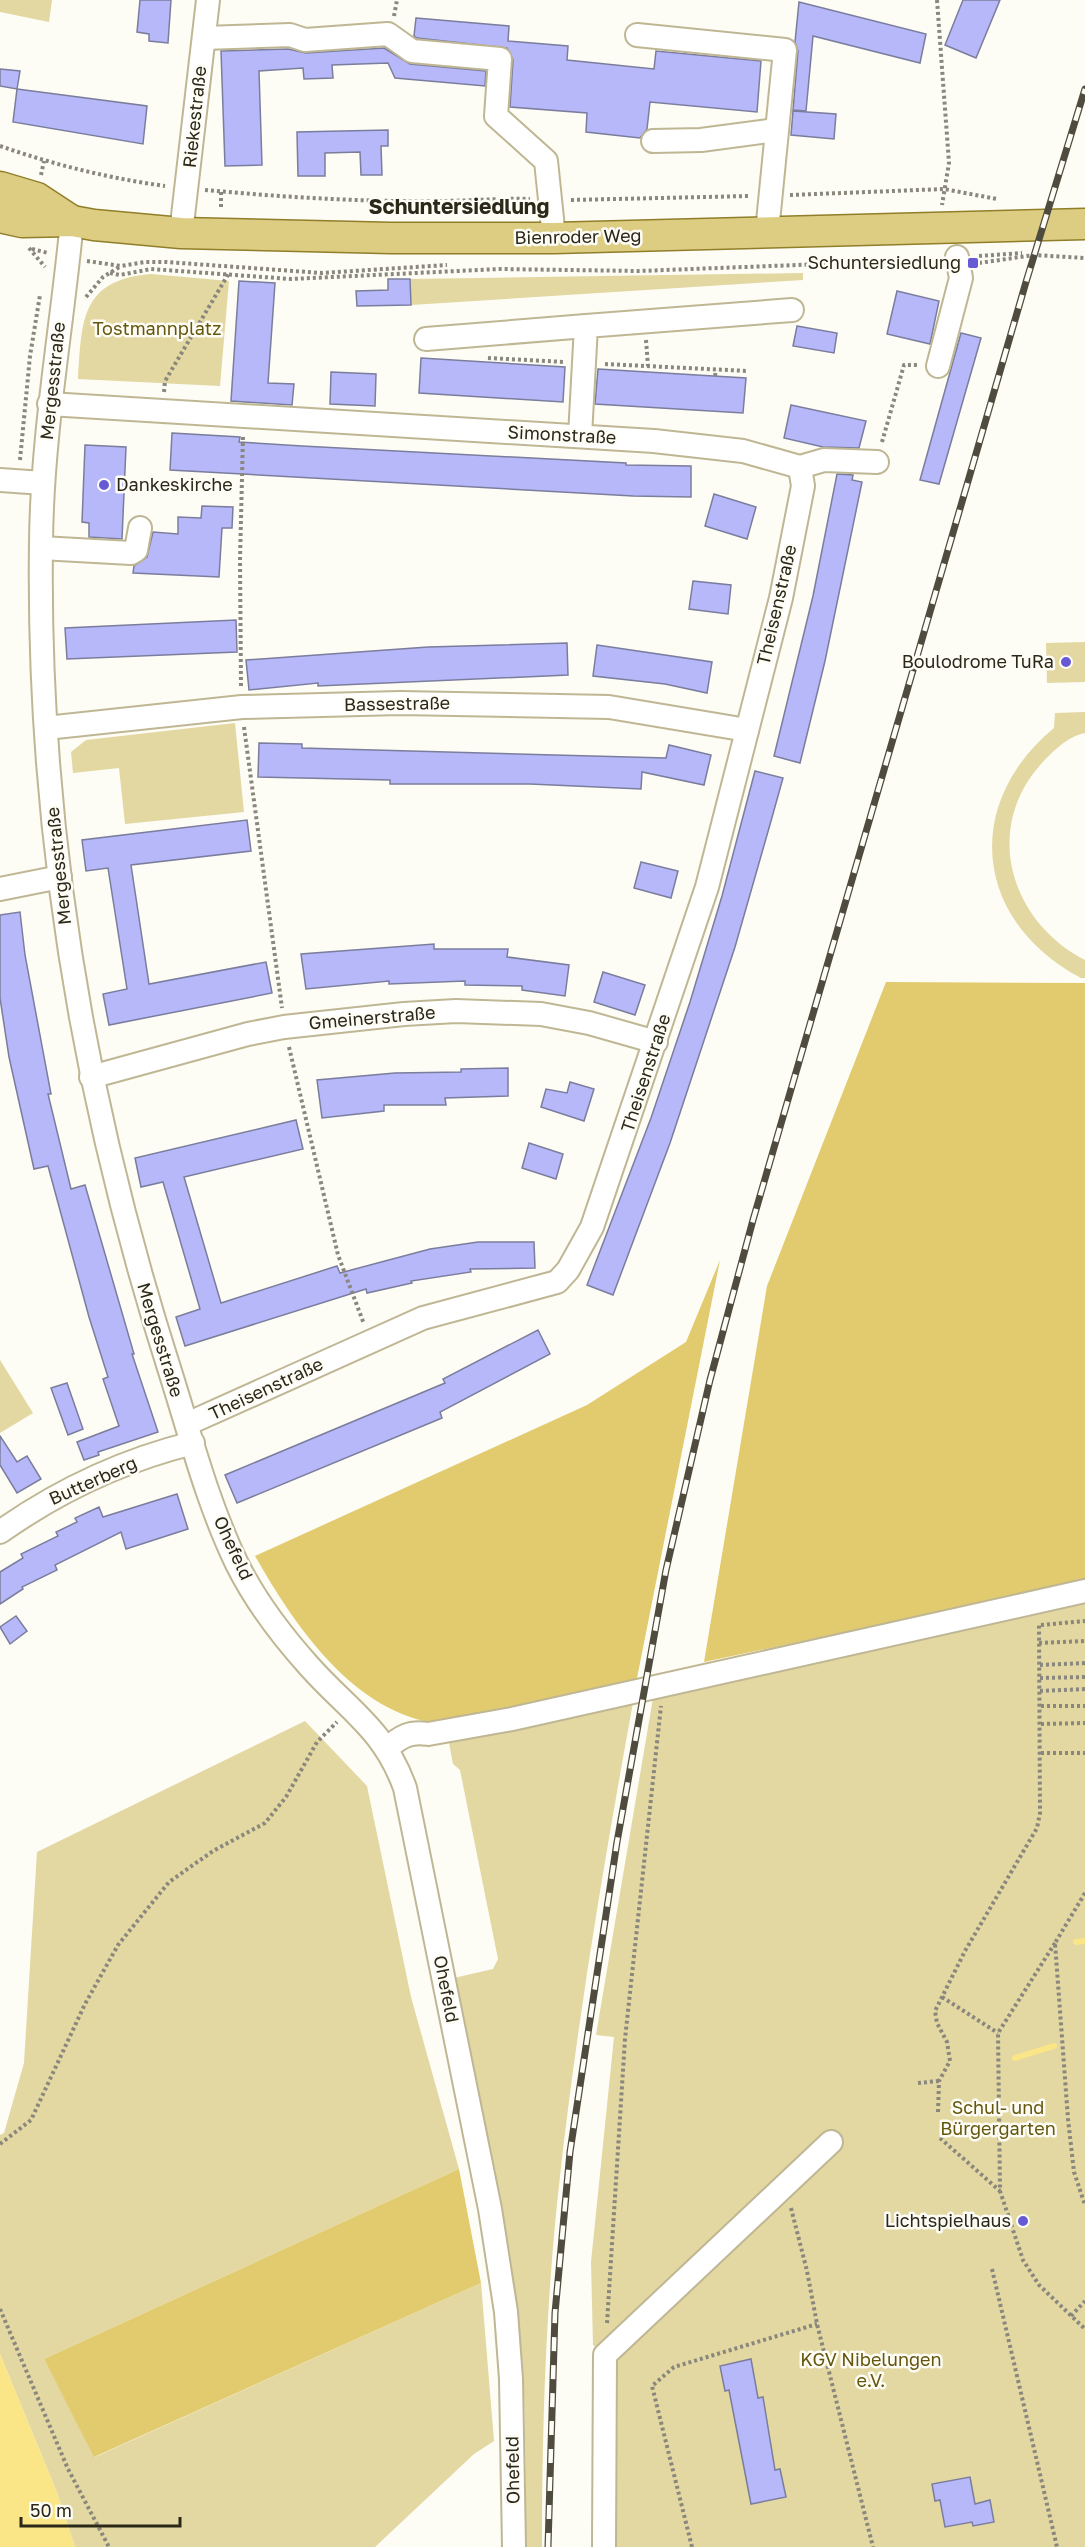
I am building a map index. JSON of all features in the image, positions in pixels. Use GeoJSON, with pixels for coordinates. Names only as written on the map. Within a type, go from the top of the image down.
{"type":"FeatureCollection","features":[{"type":"Feature","properties":{"kind":"main road","name":"Bienroder Weg"},"geometry":{"type":"LineString","coordinates":[[0,187],[37,198],[72,220]]}},
{"type":"Feature","properties":{"kind":"main road","name":"Bienroder Weg"},"geometry":{"type":"LineString","coordinates":[[0,217],[34,223],[72,220],[94,225],[181,233],[391,238],[554,238],[1085,224]]}},
{"type":"Feature","properties":{"kind":"street","name":"Riekestraße"},"geometry":{"type":"LineString","coordinates":[[181,233],[208,0]]}},
{"type":"Feature","properties":{"kind":"street"},"geometry":{"type":"LineString","coordinates":[[204,38],[290,35],[306,40],[388,33],[411,51],[500,59],[496,116],[546,161],[554,238]]}},
{"type":"Feature","properties":{"kind":"street"},"geometry":{"type":"LineString","coordinates":[[637,35],[785,50],[767,232]]}},
{"type":"Feature","properties":{"kind":"street"},"geometry":{"type":"LineString","coordinates":[[653,141],[701,140],[776,130]]}},
{"type":"Feature","properties":{"kind":"street","name":"Mergesstraße"},"geometry":{"type":"LineString","coordinates":[[72,220],[49,404],[41,548],[41,620],[46,728],[60,877],[75,995],[105,1144],[138,1268],[208,1494]]}},
{"type":"Feature","properties":{"kind":"street"},"geometry":{"type":"LineString","coordinates":[[938,366],[961,278],[957,257]]}},
{"type":"Feature","properties":{"kind":"street"},"geometry":{"type":"LineString","coordinates":[[426,339],[792,310]]}},
{"type":"Feature","properties":{"kind":"street"},"geometry":{"type":"LineString","coordinates":[[580,436],[586,326]]}},
{"type":"Feature","properties":{"kind":"street"},"geometry":{"type":"LineString","coordinates":[[49,404],[243,415]]}},
{"type":"Feature","properties":{"kind":"street","name":"Simonstraße"},"geometry":{"type":"LineString","coordinates":[[243,415],[654,441],[743,452],[800,467],[824,460],[877,462]]}},
{"type":"Feature","properties":{"kind":"street","name":"Theisenstraße"},"geometry":{"type":"LineString","coordinates":[[190,1434],[370,1341],[423,1318],[462,1305],[542,1287],[564,1276],[592,1227],[656,1042],[706,887],[747,730],[798,518],[803,486],[800,467]]}},
{"type":"Feature","properties":{"kind":"street"},"geometry":{"type":"LineString","coordinates":[[0,480],[43,483]]}},
{"type":"Feature","properties":{"kind":"street"},"geometry":{"type":"LineString","coordinates":[[41,548],[130,554],[136,550],[140,528]]}},
{"type":"Feature","properties":{"kind":"street","name":"Bassestraße"},"geometry":{"type":"LineString","coordinates":[[46,728],[242,707],[400,703],[609,707],[682,717],[747,730]]}},
{"type":"Feature","properties":{"kind":"street"},"geometry":{"type":"LineString","coordinates":[[0,889],[60,877]]}},
{"type":"Feature","properties":{"kind":"street","name":"Gmeinerstraße"},"geometry":{"type":"LineString","coordinates":[[91,1077],[200,1046],[284,1027],[404,1014],[500,1011],[589,1023],[656,1042]]}},
{"type":"Feature","properties":{"kind":"street","name":"Butterberg"},"geometry":{"type":"LineString","coordinates":[[0,1532],[50,1499],[82,1483],[169,1449],[190,1434]]}},
{"type":"Feature","properties":{"kind":"street","name":"Ohefeld"},"geometry":{"type":"LineString","coordinates":[[208,1494],[238,1566],[260,1601],[311,1668],[351,1706],[387,1748],[397,1766],[413,1816],[490,2209],[506,2312],[511,2379],[514,2547]]}},
{"type":"Feature","properties":{"kind":"street"},"geometry":{"type":"LineString","coordinates":[[387,1748],[404,1735],[414,1732],[428,1734],[512,1719],[1085,1591]]}},
{"type":"Feature","properties":{"kind":"street"},"geometry":{"type":"LineString","coordinates":[[604,2547],[605,2355],[831,2142]]}},
{"type":"Feature","properties":{"kind":"path"},"geometry":{"type":"LineString","coordinates":[[938,0],[948,121],[949,163],[944,189]]}},
{"type":"Feature","properties":{"kind":"path"},"geometry":{"type":"LineString","coordinates":[[0,146],[76,171],[133,183],[151,184]]}},
{"type":"Feature","properties":{"kind":"path"},"geometry":{"type":"LineString","coordinates":[[221,192],[262,196],[439,201],[496,198],[550,200],[770,195],[944,189],[998,200]]}},
{"type":"Feature","properties":{"kind":"path"},"geometry":{"type":"LineString","coordinates":[[28,247],[45,264]]}},
{"type":"Feature","properties":{"kind":"path"},"geometry":{"type":"LineString","coordinates":[[110,273],[120,275],[151,270],[291,279],[422,270],[639,271],[893,261],[929,263],[932,252]]}},
{"type":"Feature","properties":{"kind":"path"},"geometry":{"type":"LineString","coordinates":[[1034,255],[1085,258]]}},
{"type":"Feature","properties":{"kind":"path"},"geometry":{"type":"LineString","coordinates":[[68,258],[121,266],[145,262],[222,267]]}},
{"type":"Feature","properties":{"kind":"path"},"geometry":{"type":"LineString","coordinates":[[163,411],[165,381],[232,267]]}},
{"type":"Feature","properties":{"kind":"path"},"geometry":{"type":"LineString","coordinates":[[877,462],[904,365],[938,366]]}},
{"type":"Feature","properties":{"kind":"path"},"geometry":{"type":"LineString","coordinates":[[715,376],[716,370]]}},
{"type":"Feature","properties":{"kind":"path"},"geometry":{"type":"LineString","coordinates":[[243,415],[240,560],[242,707],[284,1027],[338,1255],[370,1341]]}},
{"type":"Feature","properties":{"kind":"path"},"geometry":{"type":"LineString","coordinates":[[938,2112],[939,2081],[950,2061],[947,2042],[937,2023],[935,2011],[965,1951],[1036,1828],[1041,1813],[1039,1625],[1085,1621]]}},
{"type":"Feature","properties":{"kind":"path"},"geometry":{"type":"LineString","coordinates":[[1039,1643],[1085,1641]]}},
{"type":"Feature","properties":{"kind":"path"},"geometry":{"type":"LineString","coordinates":[[1040,1665],[1085,1663]]}},
{"type":"Feature","properties":{"kind":"path"},"geometry":{"type":"LineString","coordinates":[[1040,1678],[1085,1677]]}},
{"type":"Feature","properties":{"kind":"path"},"geometry":{"type":"LineString","coordinates":[[605,2355],[625,2039],[663,1684]]}},
{"type":"Feature","properties":{"kind":"path"},"geometry":{"type":"LineString","coordinates":[[1040,1690],[1085,1689]]}},
{"type":"Feature","properties":{"kind":"path"},"geometry":{"type":"LineString","coordinates":[[0,2144],[31,2120],[85,2004],[117,1945],[169,1882],[213,1851],[265,1823],[286,1797],[317,1742],[351,1706]]}},
{"type":"Feature","properties":{"kind":"path"},"geometry":{"type":"LineString","coordinates":[[1040,1706],[1085,1706]]}},
{"type":"Feature","properties":{"kind":"path"},"geometry":{"type":"LineString","coordinates":[[1041,1724],[1085,1723]]}},
{"type":"Feature","properties":{"kind":"path"},"geometry":{"type":"LineString","coordinates":[[1041,1753],[1085,1753]]}},
{"type":"Feature","properties":{"kind":"path"},"geometry":{"type":"LineString","coordinates":[[1085,1893],[998,2033],[1000,2191],[1023,2260],[1039,2285],[1085,2329]]}},
{"type":"Feature","properties":{"kind":"path"},"geometry":{"type":"LineString","coordinates":[[1055,1943],[1074,2172],[1085,2205]]}},
{"type":"Feature","properties":{"kind":"path"},"geometry":{"type":"LineString","coordinates":[[942,1997],[998,2033]]}},
{"type":"Feature","properties":{"kind":"path"},"geometry":{"type":"LineString","coordinates":[[918,2083],[939,2081]]}},
{"type":"Feature","properties":{"kind":"path"},"geometry":{"type":"LineString","coordinates":[[940,2138],[1000,2191]]}},
{"type":"Feature","properties":{"kind":"path"},"geometry":{"type":"LineString","coordinates":[[783,2188],[807,2271],[817,2324],[873,2547]]}},
{"type":"Feature","properties":{"kind":"path"},"geometry":{"type":"LineString","coordinates":[[992,2269],[1057,2547]]}},
{"type":"Feature","properties":{"kind":"path"},"geometry":{"type":"LineString","coordinates":[[1071,2316],[1085,2301]]}},
{"type":"Feature","properties":{"kind":"path"},"geometry":{"type":"LineString","coordinates":[[0,2309],[68,2469],[109,2547]]}},
{"type":"Feature","properties":{"kind":"path"},"geometry":{"type":"LineString","coordinates":[[692,2547],[652,2386],[674,2367],[817,2324]]}},
{"type":"Feature","properties":{"kind":"green space"},"geometry":{"type":"Polygon","coordinates":[[[0,0],[52,0],[49,22],[0,12],[0,0]]]}},
{"type":"Feature","properties":{"kind":"green space"},"geometry":{"type":"Polygon","coordinates":[[[803,273],[803,280],[411,305],[410,279],[803,273]]]}},
{"type":"Feature","properties":{"kind":"green space","name":"Tostmannplatz"},"geometry":{"type":"Polygon","coordinates":[[[151,274],[229,281],[220,386],[78,379],[81,339],[89,307],[110,285],[128,278],[151,274]]]}},
{"type":"Feature","properties":{"kind":"green space","name":"Boulodrome TuRa"},"geometry":{"type":"Polygon","coordinates":[[[1085,642],[1085,682],[1047,683],[1046,643],[1085,642]]]}},
{"type":"Feature","properties":{"kind":"green space"},"geometry":{"type":"Polygon","coordinates":[[[1085,712],[1085,733],[1072,737],[1055,750],[1041,764],[1023,790],[1013,817],[1009,845],[1013,873],[1023,899],[1039,923],[1059,943],[1085,960],[1085,978],[1081,978],[1046,954],[1019,926],[1001,895],[993,861],[994,826],[1004,792],[1024,759],[1054,728],[1055,713],[1085,712]]]}},
{"type":"Feature","properties":{"kind":"green space"},"geometry":{"type":"Polygon","coordinates":[[[235,723],[244,812],[125,824],[119,768],[73,773],[71,752],[86,740],[235,723]]]}},
{"type":"Feature","properties":{"kind":"green space"},"geometry":{"type":"Polygon","coordinates":[[[0,1360],[33,1413],[0,1433],[0,1360]]]}},
{"type":"Feature","properties":{"kind":"green space"},"geometry":{"type":"Polygon","coordinates":[[[1085,1601],[1085,2547],[610,2547],[612,2362],[593,2345],[591,2262],[614,2037],[596,2035],[654,1692],[1085,1601]]]}},
{"type":"Feature","properties":{"kind":"green space"},"geometry":{"type":"Polygon","coordinates":[[[634,1697],[593,1936],[560,2176],[551,2268],[546,2361],[542,2547],[526,2547],[524,2401],[518,2314],[497,2187],[454,1978],[493,1969],[498,1959],[460,1770],[453,1764],[449,1743],[457,1736],[634,1697]]]}},
{"type":"Feature","properties":{"kind":"green space"},"geometry":{"type":"Polygon","coordinates":[[[305,1721],[367,1786],[411,1997],[459,2169],[44,2359],[95,2457],[481,2283],[494,2441],[474,2454],[375,2547],[75,2547],[56,2490],[0,2354],[0,2135],[4,2133],[24,2063],[37,1852],[305,1721]]]}},
{"type":"Feature","properties":{"kind":"shaded area"},"geometry":{"type":"Polygon","coordinates":[[[886,982],[1085,983],[1085,1581],[704,1662],[767,1286],[886,982]]]}},
{"type":"Feature","properties":{"kind":"shaded area"},"geometry":{"type":"Polygon","coordinates":[[[720,1260],[636,1683],[441,1724],[410,1717],[381,1703],[354,1685],[308,1637],[255,1556],[587,1405],[686,1342],[720,1260]]]}},
{"type":"Feature","properties":{"kind":"shaded area"},"geometry":{"type":"Polygon","coordinates":[[[459,2169],[481,2283],[94,2457],[44,2359],[459,2169]]]}},
{"type":"Feature","properties":{"kind":"shaded area"},"geometry":{"type":"Polygon","coordinates":[[[0,2354],[56,2490],[75,2547],[0,2547],[0,2354]]]}},
{"type":"Feature","properties":{"kind":"building"},"geometry":{"type":"Polygon","coordinates":[[[140,0],[171,0],[168,43],[149,41],[149,34],[137,32],[140,0]]]}},
{"type":"Feature","properties":{"kind":"building"},"geometry":{"type":"Polygon","coordinates":[[[963,0],[1000,0],[976,58],[945,45],[963,0]]]}},
{"type":"Feature","properties":{"kind":"building"},"geometry":{"type":"Polygon","coordinates":[[[799,2],[926,34],[920,63],[813,36],[806,111],[793,110],[799,2]]]}},
{"type":"Feature","properties":{"kind":"building"},"geometry":{"type":"Polygon","coordinates":[[[416,18],[509,26],[508,41],[568,46],[567,60],[654,69],[656,51],[761,61],[757,112],[650,102],[647,129],[640,138],[586,132],[587,113],[510,107],[513,60],[507,48],[417,38],[414,36],[416,18]]]}},
{"type":"Feature","properties":{"kind":"building"},"geometry":{"type":"Polygon","coordinates":[[[384,48],[410,64],[486,71],[485,86],[395,78],[388,63],[332,65],[333,78],[304,79],[303,68],[259,71],[262,165],[225,166],[221,51],[288,49],[306,53],[384,48]]]}},
{"type":"Feature","properties":{"kind":"building"},"geometry":{"type":"Polygon","coordinates":[[[0,69],[20,71],[17,89],[0,86],[0,69]]]}},
{"type":"Feature","properties":{"kind":"building"},"geometry":{"type":"Polygon","coordinates":[[[17,89],[147,106],[143,144],[13,122],[17,89]]]}},
{"type":"Feature","properties":{"kind":"building"},"geometry":{"type":"Polygon","coordinates":[[[793,111],[836,114],[834,139],[791,135],[793,111]]]}},
{"type":"Feature","properties":{"kind":"building"},"geometry":{"type":"Polygon","coordinates":[[[388,130],[388,146],[381,146],[382,175],[361,175],[360,152],[325,153],[325,176],[298,176],[297,132],[388,130]]]}},
{"type":"Feature","properties":{"kind":"building"},"geometry":{"type":"Polygon","coordinates":[[[388,279],[410,279],[411,305],[357,306],[356,291],[388,290],[388,279]]]}},
{"type":"Feature","properties":{"kind":"building"},"geometry":{"type":"Polygon","coordinates":[[[239,281],[275,283],[268,383],[294,384],[292,405],[231,401],[239,281]]]}},
{"type":"Feature","properties":{"kind":"building"},"geometry":{"type":"Polygon","coordinates":[[[897,291],[939,301],[930,344],[887,334],[897,291]]]}},
{"type":"Feature","properties":{"kind":"building"},"geometry":{"type":"Polygon","coordinates":[[[797,326],[837,333],[834,353],[793,346],[797,326]]]}},
{"type":"Feature","properties":{"kind":"building"},"geometry":{"type":"Polygon","coordinates":[[[961,333],[981,338],[939,484],[920,480],[961,333]]]}},
{"type":"Feature","properties":{"kind":"building"},"geometry":{"type":"Polygon","coordinates":[[[421,358],[565,367],[563,402],[419,393],[421,358]]]}},
{"type":"Feature","properties":{"kind":"building"},"geometry":{"type":"Polygon","coordinates":[[[598,369],[746,378],[743,413],[595,404],[598,369]]]}},
{"type":"Feature","properties":{"kind":"building"},"geometry":{"type":"Polygon","coordinates":[[[331,372],[376,374],[375,406],[330,404],[331,372]]]}},
{"type":"Feature","properties":{"kind":"building"},"geometry":{"type":"Polygon","coordinates":[[[791,405],[866,421],[859,448],[823,447],[784,438],[791,405]]]}},
{"type":"Feature","properties":{"kind":"building"},"geometry":{"type":"Polygon","coordinates":[[[172,433],[240,437],[239,442],[626,463],[626,465],[691,466],[691,497],[633,496],[170,470],[172,433]]]}},
{"type":"Feature","properties":{"kind":"building","name":"Dankeskirche"},"geometry":{"type":"Polygon","coordinates":[[[85,445],[126,447],[122,539],[89,537],[89,523],[82,522],[85,445]]]}},
{"type":"Feature","properties":{"kind":"building"},"geometry":{"type":"Polygon","coordinates":[[[837,474],[853,475],[852,480],[862,482],[825,661],[800,763],[774,756],[813,596],[837,474]]]}},
{"type":"Feature","properties":{"kind":"building"},"geometry":{"type":"Polygon","coordinates":[[[714,494],[756,507],[747,539],[705,526],[714,494]]]}},
{"type":"Feature","properties":{"kind":"building"},"geometry":{"type":"Polygon","coordinates":[[[202,506],[233,507],[232,528],[222,528],[219,577],[133,573],[134,566],[147,557],[153,532],[178,534],[178,517],[201,518],[202,506]]]}},
{"type":"Feature","properties":{"kind":"building"},"geometry":{"type":"Polygon","coordinates":[[[693,581],[731,585],[728,614],[689,609],[693,581]]]}},
{"type":"Feature","properties":{"kind":"building"},"geometry":{"type":"Polygon","coordinates":[[[236,620],[237,652],[67,659],[65,628],[236,620]]]}},
{"type":"Feature","properties":{"kind":"building"},"geometry":{"type":"Polygon","coordinates":[[[567,643],[568,675],[318,686],[318,683],[249,690],[246,660],[428,647],[567,643]]]}},
{"type":"Feature","properties":{"kind":"building"},"geometry":{"type":"Polygon","coordinates":[[[597,645],[712,662],[707,693],[665,684],[593,676],[597,645]]]}},
{"type":"Feature","properties":{"kind":"building"},"geometry":{"type":"Polygon","coordinates":[[[259,743],[302,744],[302,748],[666,758],[669,745],[711,755],[704,785],[642,772],[641,789],[530,784],[390,784],[390,780],[258,777],[259,743]]]}},
{"type":"Feature","properties":{"kind":"building"},"geometry":{"type":"Polygon","coordinates":[[[755,771],[783,778],[735,947],[670,1143],[613,1295],[587,1285],[651,1118],[690,1002],[722,896],[755,771]]]}},
{"type":"Feature","properties":{"kind":"building"},"geometry":{"type":"Polygon","coordinates":[[[247,820],[251,851],[131,865],[149,984],[266,962],[272,993],[109,1025],[103,994],[127,989],[108,868],[86,871],[82,840],[247,820]]]}},
{"type":"Feature","properties":{"kind":"building"},"geometry":{"type":"Polygon","coordinates":[[[641,862],[678,871],[671,898],[634,888],[641,862]]]}},
{"type":"Feature","properties":{"kind":"building"},"geometry":{"type":"Polygon","coordinates":[[[20,912],[25,955],[51,1094],[48,1094],[71,1189],[85,1185],[134,1354],[132,1354],[158,1432],[98,1452],[99,1455],[84,1460],[77,1442],[119,1426],[103,1379],[108,1377],[89,1317],[48,1166],[34,1169],[9,1057],[0,998],[0,915],[20,912]]]}},
{"type":"Feature","properties":{"kind":"building"},"geometry":{"type":"Polygon","coordinates":[[[434,944],[434,949],[508,949],[507,957],[569,965],[565,996],[522,990],[522,986],[465,985],[465,981],[389,984],[389,981],[306,989],[301,954],[434,944]]]}},
{"type":"Feature","properties":{"kind":"building"},"geometry":{"type":"Polygon","coordinates":[[[603,972],[645,985],[635,1015],[594,1002],[603,972]]]}},
{"type":"Feature","properties":{"kind":"building"},"geometry":{"type":"Polygon","coordinates":[[[508,1068],[508,1096],[445,1098],[446,1105],[384,1105],[384,1111],[322,1118],[317,1080],[395,1073],[461,1072],[461,1069],[508,1068]]]}},
{"type":"Feature","properties":{"kind":"building"},"geometry":{"type":"Polygon","coordinates":[[[570,1082],[594,1089],[584,1121],[541,1107],[546,1089],[567,1093],[570,1082]]]}},
{"type":"Feature","properties":{"kind":"building"},"geometry":{"type":"Polygon","coordinates":[[[296,1120],[303,1149],[184,1177],[221,1303],[337,1266],[340,1273],[430,1249],[478,1242],[534,1242],[535,1268],[470,1269],[471,1272],[411,1281],[412,1283],[367,1293],[366,1289],[185,1346],[176,1317],[200,1309],[163,1182],[141,1187],[135,1158],[296,1120]]]}},
{"type":"Feature","properties":{"kind":"building"},"geometry":{"type":"Polygon","coordinates":[[[529,1143],[563,1154],[556,1179],[522,1168],[529,1143]]]}},
{"type":"Feature","properties":{"kind":"building"},"geometry":{"type":"Polygon","coordinates":[[[538,1330],[550,1354],[440,1412],[442,1418],[237,1503],[225,1475],[445,1383],[443,1379],[538,1330]]]}},
{"type":"Feature","properties":{"kind":"building"},"geometry":{"type":"Polygon","coordinates":[[[67,1383],[83,1429],[68,1435],[51,1388],[67,1383]]]}},
{"type":"Feature","properties":{"kind":"building"},"geometry":{"type":"Polygon","coordinates":[[[0,1436],[17,1462],[27,1456],[41,1479],[17,1493],[0,1465],[0,1436]]]}},
{"type":"Feature","properties":{"kind":"building"},"geometry":{"type":"Polygon","coordinates":[[[177,1494],[188,1529],[126,1549],[121,1532],[55,1565],[57,1570],[22,1587],[23,1589],[0,1604],[0,1572],[23,1558],[21,1554],[58,1536],[56,1532],[77,1522],[75,1518],[99,1507],[103,1517],[177,1494]]]}},
{"type":"Feature","properties":{"kind":"building"},"geometry":{"type":"Polygon","coordinates":[[[16,1616],[27,1631],[10,1644],[0,1627],[16,1616]]]}},
{"type":"Feature","properties":{"kind":"building"},"geometry":{"type":"Polygon","coordinates":[[[751,2359],[758,2398],[763,2397],[775,2470],[780,2469],[786,2497],[751,2504],[729,2390],[725,2391],[720,2366],[751,2359]]]}},
{"type":"Feature","properties":{"kind":"building"},"geometry":{"type":"Polygon","coordinates":[[[970,2477],[975,2504],[990,2500],[994,2522],[973,2526],[972,2522],[945,2527],[940,2500],[935,2501],[932,2484],[970,2477]]]}},
{"type":"Feature","properties":{"kind":"waterway"},"geometry":{"type":"LineString","coordinates":[[1076,1942],[1085,1941]]}},
{"type":"Feature","properties":{"kind":"waterway"},"geometry":{"type":"LineString","coordinates":[[1015,2058],[1054,2046]]}},
{"type":"Feature","properties":{"kind":"railway"},"geometry":{"type":"LineString","coordinates":[[548,2547],[555,2313],[570,2152],[617,1842],[666,1570],[710,1380],[753,1220],[1026,282],[1085,89]]}},
{"type":"Feature","properties":{"kind":"place","name":"Schuntersiedlung"},"geometry":{"type":"Point","coordinates":[973,263]}},
{"type":"Feature","properties":{"kind":"place","name":"Dankeskirche"},"geometry":{"type":"Point","coordinates":[104,485]}},
{"type":"Feature","properties":{"kind":"place","name":"Boulodrome TuRa"},"geometry":{"type":"Point","coordinates":[1066,662]}},
{"type":"Feature","properties":{"kind":"place","name":"Lichtspielhaus"},"geometry":{"type":"Point","coordinates":[1023,2221]}},
{"type":"Feature","properties":{"kind":"district","name":"Schuntersiedlung"},"geometry":{"type":"Point","coordinates":[459,207]}},
{"type":"Feature","properties":{"kind":"park label","name":"Schul- und Bürgergarten"},"geometry":{"type":"Point","coordinates":[998,2118]}},
{"type":"Feature","properties":{"kind":"park label","name":"KGV Nibelungen e.V."},"geometry":{"type":"Point","coordinates":[871,2370]}}]}
